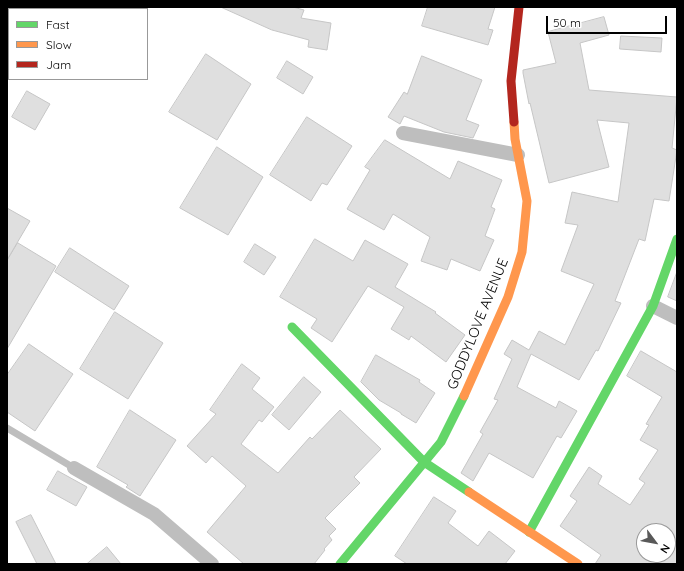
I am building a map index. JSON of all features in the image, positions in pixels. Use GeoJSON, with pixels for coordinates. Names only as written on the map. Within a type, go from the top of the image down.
{"type":"FeatureCollection","features":[{"type":"Feature","properties":{"kind":"street","name":"GODDYLOVE AVENUE"},"geometry":{"type":"LineString","coordinates":[[340,564],[440,442],[468,389],[508,297],[522,252],[527,201],[518,155],[511,80],[519,7]]}},
{"type":"Feature","properties":{"kind":"street"},"geometry":{"type":"LineString","coordinates":[[403,133],[518,155]]}},
{"type":"Feature","properties":{"kind":"street"},"geometry":{"type":"LineString","coordinates":[[529,532],[653,306],[677,239]]}},
{"type":"Feature","properties":{"kind":"street"},"geometry":{"type":"LineString","coordinates":[[653,306],[677,318]]}},
{"type":"Feature","properties":{"kind":"street"},"geometry":{"type":"LineString","coordinates":[[292,327],[424,462],[578,564]]}},
{"type":"Feature","properties":{"kind":"street"},"geometry":{"type":"LineString","coordinates":[[74,468],[154,514],[212,564]]}},
{"type":"Feature","properties":{"kind":"lane"},"geometry":{"type":"LineString","coordinates":[[7,428],[74,468]]}},
{"type":"Feature","properties":{"kind":"building"},"geometry":{"type":"Polygon","coordinates":[[[221,7],[293,7],[304,10],[301,18],[331,23],[327,50],[308,47],[309,40],[272,30],[221,7]]]}},
{"type":"Feature","properties":{"kind":"building"},"geometry":{"type":"Polygon","coordinates":[[[428,7],[495,7],[488,29],[493,30],[488,45],[422,26],[428,7]]]}},
{"type":"Feature","properties":{"kind":"building"},"geometry":{"type":"Polygon","coordinates":[[[604,17],[609,35],[580,43],[589,90],[677,97],[672,148],[677,150],[669,201],[654,199],[645,241],[639,239],[615,301],[621,303],[598,351],[596,350],[579,380],[531,354],[517,387],[556,408],[559,401],[577,411],[561,438],[557,436],[533,478],[489,453],[473,481],[461,473],[483,434],[480,432],[498,400],[494,399],[512,359],[504,354],[512,340],[529,350],[539,331],[565,345],[594,284],[561,271],[578,225],[565,223],[572,192],[618,202],[629,123],[597,120],[609,167],[549,183],[530,103],[529,104],[523,73],[523,70],[556,63],[548,32],[604,17]]]}},
{"type":"Feature","properties":{"kind":"building"},"geometry":{"type":"Polygon","coordinates":[[[621,36],[662,38],[661,52],[620,49],[621,36]]]}},
{"type":"Feature","properties":{"kind":"building"},"geometry":{"type":"Polygon","coordinates":[[[206,54],[251,84],[217,140],[169,112],[206,54]]]}},
{"type":"Feature","properties":{"kind":"building"},"geometry":{"type":"Polygon","coordinates":[[[422,56],[482,80],[466,120],[479,125],[473,138],[444,132],[404,116],[400,124],[388,117],[404,92],[407,94],[422,56]]]}},
{"type":"Feature","properties":{"kind":"building"},"geometry":{"type":"Polygon","coordinates":[[[287,61],[313,77],[303,94],[277,78],[287,61]]]}},
{"type":"Feature","properties":{"kind":"building"},"geometry":{"type":"Polygon","coordinates":[[[27,91],[50,104],[35,130],[12,117],[27,91]]]}},
{"type":"Feature","properties":{"kind":"building"},"geometry":{"type":"Polygon","coordinates":[[[307,117],[352,146],[327,185],[322,183],[311,201],[270,175],[307,117]]]}},
{"type":"Feature","properties":{"kind":"building"},"geometry":{"type":"Polygon","coordinates":[[[385,140],[450,179],[458,161],[502,180],[491,207],[495,209],[485,236],[494,240],[480,271],[451,259],[447,270],[421,261],[430,237],[393,214],[384,230],[347,209],[370,170],[365,167],[385,140]]]}},
{"type":"Feature","properties":{"kind":"building"},"geometry":{"type":"Polygon","coordinates":[[[217,147],[263,177],[228,235],[180,208],[217,147]]]}},
{"type":"Feature","properties":{"kind":"building"},"geometry":{"type":"Polygon","coordinates":[[[7,208],[30,221],[7,260],[7,208]]]}},
{"type":"Feature","properties":{"kind":"building"},"geometry":{"type":"Polygon","coordinates":[[[315,239],[353,261],[365,240],[408,264],[395,287],[436,312],[435,313],[465,335],[446,362],[411,336],[409,340],[391,329],[404,307],[368,286],[332,342],[311,328],[317,319],[280,297],[315,239]]]}},
{"type":"Feature","properties":{"kind":"building"},"geometry":{"type":"Polygon","coordinates":[[[18,243],[56,266],[7,349],[7,261],[18,243]]]}},
{"type":"Feature","properties":{"kind":"building"},"geometry":{"type":"Polygon","coordinates":[[[255,244],[276,257],[264,275],[244,262],[255,244]]]}},
{"type":"Feature","properties":{"kind":"building"},"geometry":{"type":"Polygon","coordinates":[[[70,248],[129,286],[114,310],[55,272],[70,248]]]}},
{"type":"Feature","properties":{"kind":"building"},"geometry":{"type":"Polygon","coordinates":[[[677,272],[677,301],[668,297],[677,272]]]}},
{"type":"Feature","properties":{"kind":"building"},"geometry":{"type":"Polygon","coordinates":[[[115,312],[163,343],[128,399],[80,369],[115,312]]]}},
{"type":"Feature","properties":{"kind":"building"},"geometry":{"type":"Polygon","coordinates":[[[29,344],[73,374],[35,431],[7,412],[7,375],[29,344]]]}},
{"type":"Feature","properties":{"kind":"building"},"geometry":{"type":"Polygon","coordinates":[[[641,351],[677,372],[677,564],[595,564],[601,555],[560,526],[577,501],[570,496],[589,467],[602,476],[598,484],[630,505],[645,483],[639,479],[658,450],[640,440],[649,425],[646,424],[662,397],[627,376],[641,351]]]}},
{"type":"Feature","properties":{"kind":"building"},"geometry":{"type":"Polygon","coordinates":[[[376,355],[420,380],[419,382],[435,393],[416,423],[379,400],[361,382],[376,355]]]}},
{"type":"Feature","properties":{"kind":"building"},"geometry":{"type":"Polygon","coordinates":[[[242,364],[260,378],[252,389],[274,407],[262,422],[259,420],[241,444],[278,473],[310,437],[312,439],[340,410],[381,449],[354,477],[360,483],[325,518],[336,529],[329,536],[332,540],[314,564],[244,564],[207,532],[246,486],[212,456],[206,463],[187,446],[216,414],[210,410],[242,364]]]}},
{"type":"Feature","properties":{"kind":"building"},"geometry":{"type":"Polygon","coordinates":[[[304,377],[321,392],[289,430],[272,415],[304,377]]]}},
{"type":"Feature","properties":{"kind":"building"},"geometry":{"type":"Polygon","coordinates":[[[130,410],[176,440],[140,496],[126,487],[128,485],[97,467],[130,410]]]}},
{"type":"Feature","properties":{"kind":"building"},"geometry":{"type":"Polygon","coordinates":[[[58,471],[87,487],[76,506],[47,490],[58,471]]]}},
{"type":"Feature","properties":{"kind":"building"},"geometry":{"type":"Polygon","coordinates":[[[434,497],[456,511],[448,523],[478,546],[489,531],[515,551],[505,564],[407,564],[395,556],[434,497]]]}},
{"type":"Feature","properties":{"kind":"building"},"geometry":{"type":"Polygon","coordinates":[[[31,515],[56,564],[37,564],[16,522],[31,515]]]}},
{"type":"Feature","properties":{"kind":"building"},"geometry":{"type":"Polygon","coordinates":[[[107,547],[121,564],[87,564],[107,547]]]}},
{"type":"Feature","properties":{"kind":"traffic: fast"},"geometry":{"type":"LineString","coordinates":[[529,532],[653,306],[677,239]]}},
{"type":"Feature","properties":{"kind":"traffic: fast"},"geometry":{"type":"LineString","coordinates":[[292,327],[424,462],[469,492]]}},
{"type":"Feature","properties":{"kind":"traffic: fast"},"geometry":{"type":"LineString","coordinates":[[340,564],[441,442],[464,396]]}},
{"type":"Feature","properties":{"kind":"traffic: slow"},"geometry":{"type":"LineString","coordinates":[[464,396],[508,297],[522,252],[527,201],[515,139],[514,122]]}},
{"type":"Feature","properties":{"kind":"traffic: slow"},"geometry":{"type":"LineString","coordinates":[[469,492],[578,564]]}},
{"type":"Feature","properties":{"kind":"traffic: jam"},"geometry":{"type":"LineString","coordinates":[[514,122],[511,81],[519,7]]}}]}
